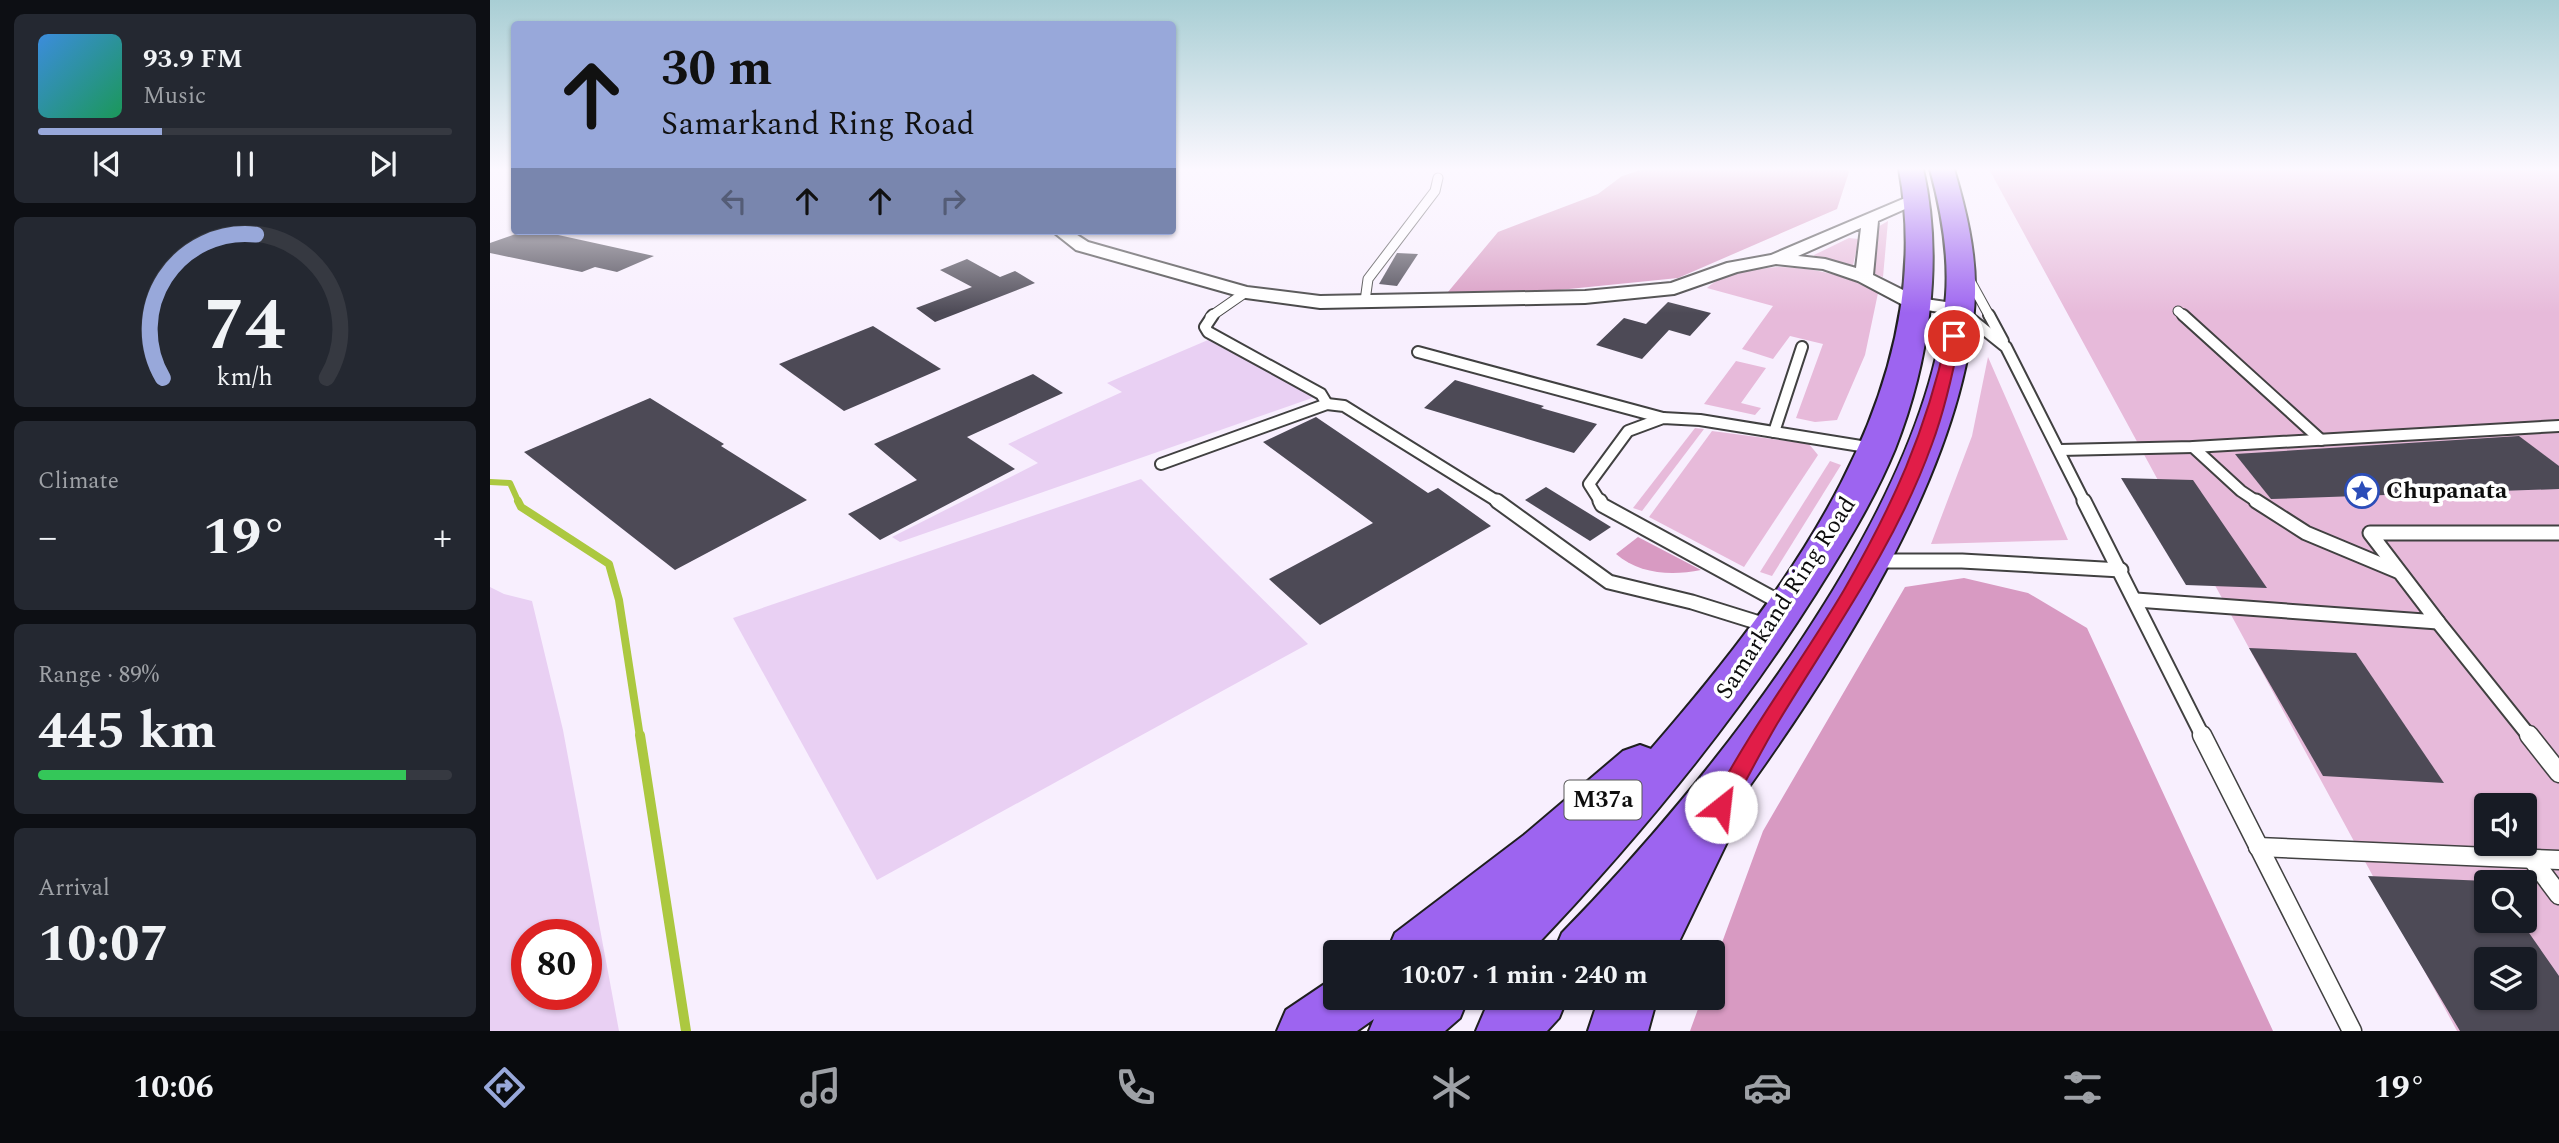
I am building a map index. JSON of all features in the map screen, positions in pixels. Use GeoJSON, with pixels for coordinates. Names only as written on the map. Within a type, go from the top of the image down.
{"type":"FeatureCollection","features":[{"type":"Feature","properties":{"kind":"highway","name":"Samarkand Ring Road"},"geometry":{"type":"LineString","coordinates":[[1504,940],[1613,829],[1710,712],[1779,617],[1835,529],[1877,449],[1902,373],[1920,250],[1917,217]]}},
{"type":"Feature","properties":{"kind":"highway","name":"Samarkand Ring Road"},"geometry":{"type":"LineString","coordinates":[[1593,940],[1644,883],[1769,721],[1829,629],[1901,499],[1924,445],[1943,385],[1959,309],[1959,259],[1953,217]]}},
{"type":"Feature","properties":{"kind":"highway","name":"M37a"},"geometry":{"type":"LineString","coordinates":[[1430,940],[1543,851],[1614,790],[1675,731],[1779,617]]}},
{"type":"Feature","properties":{"kind":"highway"},"geometry":{"type":"LineString","coordinates":[[1651,940],[1673,893],[1769,721]]}},
{"type":"Feature","properties":{"kind":"highway"},"geometry":{"type":"LineString","coordinates":[[1307,1031],[1337,1010]]}},
{"type":"Feature","properties":{"kind":"highway"},"geometry":{"type":"LineString","coordinates":[[1399,1031],[1424,1010]]}},
{"type":"Feature","properties":{"kind":"highway"},"geometry":{"type":"LineString","coordinates":[[1506,1031],[1526,1010]]}},
{"type":"Feature","properties":{"kind":"highway"},"geometry":{"type":"LineString","coordinates":[[1618,1031],[1624,1010]]}},
{"type":"Feature","properties":{"kind":"street"},"geometry":{"type":"LineString","coordinates":[[1066,235],[1082,246],[1246,292],[1320,302],[1585,297],[1674,288],[1733,267],[1776,259],[1872,217]]}},
{"type":"Feature","properties":{"kind":"street"},"geometry":{"type":"LineString","coordinates":[[1864,277],[1870,219]]}},
{"type":"Feature","properties":{"kind":"street"},"geometry":{"type":"LineString","coordinates":[[1776,259],[1825,264],[1864,277],[1914,303],[1959,309]]}},
{"type":"Feature","properties":{"kind":"lane"},"geometry":{"type":"LineString","coordinates":[[1365,301],[1368,279],[1415,217]]}},
{"type":"Feature","properties":{"kind":"lane"},"geometry":{"type":"LineString","coordinates":[[1959,259],[2060,450],[2352,1031]]}},
{"type":"Feature","properties":{"kind":"lane"},"geometry":{"type":"LineString","coordinates":[[1246,292],[1209,318],[1205,327],[1208,332],[1321,394],[1327,404]]}},
{"type":"Feature","properties":{"kind":"lane"},"geometry":{"type":"LineString","coordinates":[[1959,309],[2006,347]]}},
{"type":"Feature","properties":{"kind":"lane"},"geometry":{"type":"LineString","coordinates":[[2179,311],[2321,440]]}},
{"type":"Feature","properties":{"kind":"lane"},"geometry":{"type":"LineString","coordinates":[[1774,432],[1802,347]]}},
{"type":"Feature","properties":{"kind":"lane"},"geometry":{"type":"LineString","coordinates":[[1419,352],[1663,418],[1700,420],[1877,449]]}},
{"type":"Feature","properties":{"kind":"lane"},"geometry":{"type":"LineString","coordinates":[[1161,464],[1327,404],[1344,406],[1513,510],[1609,582],[1692,602],[1779,617]]}},
{"type":"Feature","properties":{"kind":"lane"},"geometry":{"type":"LineString","coordinates":[[1663,418],[1628,431],[1589,484],[1602,505],[1779,617]]}},
{"type":"Feature","properties":{"kind":"lane"},"geometry":{"type":"LineString","coordinates":[[2060,450],[2193,447],[2559,426]]}},
{"type":"Feature","properties":{"kind":"lane"},"geometry":{"type":"LineString","coordinates":[[2193,447],[2241,491],[2306,533],[2400,572]]}},
{"type":"Feature","properties":{"kind":"lane"},"geometry":{"type":"LineString","coordinates":[[2559,533],[2370,533],[2559,773]]}},
{"type":"Feature","properties":{"kind":"lane"},"geometry":{"type":"LineString","coordinates":[[1869,561],[1962,561],[2121,570]]}},
{"type":"Feature","properties":{"kind":"lane"},"geometry":{"type":"LineString","coordinates":[[2136,600],[2438,622]]}},
{"type":"Feature","properties":{"kind":"lane"},"geometry":{"type":"LineString","coordinates":[[2258,847],[2559,860]]}},
{"type":"Feature","properties":{"kind":"lane"},"geometry":{"type":"LineString","coordinates":[[2532,859],[2559,895]]}},
{"type":"Feature","properties":{"kind":"shaded area"},"geometry":{"type":"Polygon","coordinates":[[[1537,217],[1818,217],[1678,278],[1539,292],[1448,292],[1498,232],[1537,217]]]}},
{"type":"Feature","properties":{"kind":"shaded area","name":"Chupanata"},"geometry":{"type":"Polygon","coordinates":[[[2015,217],[2559,217],[2559,1031],[2457,1031],[2015,217]]]}},
{"type":"Feature","properties":{"kind":"shaded area"},"geometry":{"type":"Polygon","coordinates":[[[1888,221],[1883,277],[1871,273],[1876,228],[1888,221]]]}},
{"type":"Feature","properties":{"kind":"shaded area"},"geometry":{"type":"Polygon","coordinates":[[[1849,238],[1859,239],[1853,265],[1816,258],[1814,255],[1849,238]]]}},
{"type":"Feature","properties":{"kind":"shaded area"},"geometry":{"type":"Polygon","coordinates":[[[1779,267],[1830,274],[1854,281],[1878,293],[1865,355],[1837,420],[1815,422],[1796,418],[1823,344],[1790,336],[1773,359],[1742,349],[1773,306],[1707,288],[1732,274],[1779,267]]]}},
{"type":"Feature","properties":{"kind":"shaded area"},"geometry":{"type":"Polygon","coordinates":[[[1208,340],[1315,397],[900,542],[892,537],[1038,463],[1008,444],[1122,392],[1107,383],[1208,340]]]}},
{"type":"Feature","properties":{"kind":"shaded area"},"geometry":{"type":"Polygon","coordinates":[[[1988,357],[2068,540],[1931,544],[1972,436],[1988,357]]]}},
{"type":"Feature","properties":{"kind":"shaded area"},"geometry":{"type":"Polygon","coordinates":[[[1736,361],[1766,368],[1741,403],[1761,408],[1755,415],[1704,404],[1736,361]]]}},
{"type":"Feature","properties":{"kind":"shaded area"},"geometry":{"type":"Polygon","coordinates":[[[1695,428],[1704,429],[1642,511],[1633,508],[1695,428]]]}},
{"type":"Feature","properties":{"kind":"shaded area"},"geometry":{"type":"Polygon","coordinates":[[[1712,431],[1809,444],[1818,455],[1744,567],[1649,517],[1712,431]]]}},
{"type":"Feature","properties":{"kind":"shaded area"},"geometry":{"type":"Polygon","coordinates":[[[1830,461],[1841,465],[1772,576],[1760,572],[1830,461]]]}},
{"type":"Feature","properties":{"kind":"shaded area"},"geometry":{"type":"Polygon","coordinates":[[[1141,479],[1308,644],[877,880],[733,618],[1141,479]]]}},
{"type":"Feature","properties":{"kind":"shaded area"},"geometry":{"type":"Polygon","coordinates":[[[1638,537],[1701,570],[1656,572],[1635,566],[1616,554],[1638,537]]]}},
{"type":"Feature","properties":{"kind":"shaded area"},"geometry":{"type":"Polygon","coordinates":[[[1964,578],[2028,593],[2087,628],[2273,1031],[1690,1031],[1698,1010],[1725,1010],[1723,940],[1763,831],[1905,587],[1964,578]]]}},
{"type":"Feature","properties":{"kind":"shaded area"},"geometry":{"type":"Polygon","coordinates":[[[490,587],[504,594],[532,601],[563,730],[598,919],[511,919],[511,1010],[602,1010],[602,940],[619,1031],[490,1031],[490,587]]]}},
{"type":"Feature","properties":{"kind":"building"},"geometry":{"type":"Polygon","coordinates":[[[513,235],[558,235],[654,256],[617,272],[595,267],[582,272],[490,253],[490,243],[513,235]]]}},
{"type":"Feature","properties":{"kind":"building"},"geometry":{"type":"Polygon","coordinates":[[[1397,253],[1418,254],[1397,286],[1379,284],[1397,253]]]}},
{"type":"Feature","properties":{"kind":"building"},"geometry":{"type":"Polygon","coordinates":[[[967,259],[1000,277],[1015,271],[1035,283],[935,322],[916,308],[972,287],[940,270],[967,259]]]}},
{"type":"Feature","properties":{"kind":"building"},"geometry":{"type":"Polygon","coordinates":[[[1668,302],[1711,313],[1690,336],[1669,330],[1642,359],[1596,345],[1624,318],[1646,324],[1668,302]]]}},
{"type":"Feature","properties":{"kind":"building"},"geometry":{"type":"Polygon","coordinates":[[[873,326],[941,369],[844,411],[779,364],[873,326]]]}},
{"type":"Feature","properties":{"kind":"building"},"geometry":{"type":"Polygon","coordinates":[[[1033,374],[1063,393],[967,437],[1015,469],[880,540],[848,514],[917,480],[874,444],[1033,374]]]}},
{"type":"Feature","properties":{"kind":"building"},"geometry":{"type":"Polygon","coordinates":[[[1455,380],[1597,424],[1574,453],[1424,408],[1455,380]]]}},
{"type":"Feature","properties":{"kind":"building"},"geometry":{"type":"Polygon","coordinates":[[[650,398],[807,500],[675,570],[524,452],[650,398]]]}},
{"type":"Feature","properties":{"kind":"building"},"geometry":{"type":"Polygon","coordinates":[[[1316,417],[1428,493],[1438,488],[1491,526],[1320,625],[1269,579],[1373,523],[1263,442],[1316,417]]]}},
{"type":"Feature","properties":{"kind":"building"},"geometry":{"type":"Polygon","coordinates":[[[2519,436],[2559,466],[2559,489],[2271,499],[2235,454],[2519,436]]]}},
{"type":"Feature","properties":{"kind":"building"},"geometry":{"type":"Polygon","coordinates":[[[2121,478],[2193,480],[2267,588],[2186,585],[2121,478]]]}},
{"type":"Feature","properties":{"kind":"building"},"geometry":{"type":"Polygon","coordinates":[[[1546,487],[1611,527],[1590,541],[1525,500],[1546,487]]]}},
{"type":"Feature","properties":{"kind":"building"},"geometry":{"type":"Polygon","coordinates":[[[2249,648],[2356,653],[2444,783],[2323,776],[2249,648]]]}},
{"type":"Feature","properties":{"kind":"building"},"geometry":{"type":"Polygon","coordinates":[[[2368,876],[2474,880],[2474,933],[2529,933],[2559,976],[2559,1031],[2460,1031],[2368,876]]]}},
{"type":"Feature","properties":{"kind":"waterway"},"geometry":{"type":"LineString","coordinates":[[490,482],[510,483],[519,503]]}},
{"type":"Feature","properties":{"kind":"waterway"},"geometry":{"type":"LineString","coordinates":[[519,503],[521,507],[609,564],[619,600],[640,737]]}},
{"type":"Feature","properties":{"kind":"waterway"},"geometry":{"type":"LineString","coordinates":[[640,735],[686,1031]]}},
{"type":"Feature","properties":{"kind":"place","name":"Chupanata"},"geometry":{"type":"Point","coordinates":[2362,491]}},
{"type":"Feature","properties":{"kind":"route"},"geometry":{"type":"LineString","coordinates":[[1721,807],[1769,721],[1850,594],[1894,514],[1914,471],[1935,414],[1954,336]]}}]}
